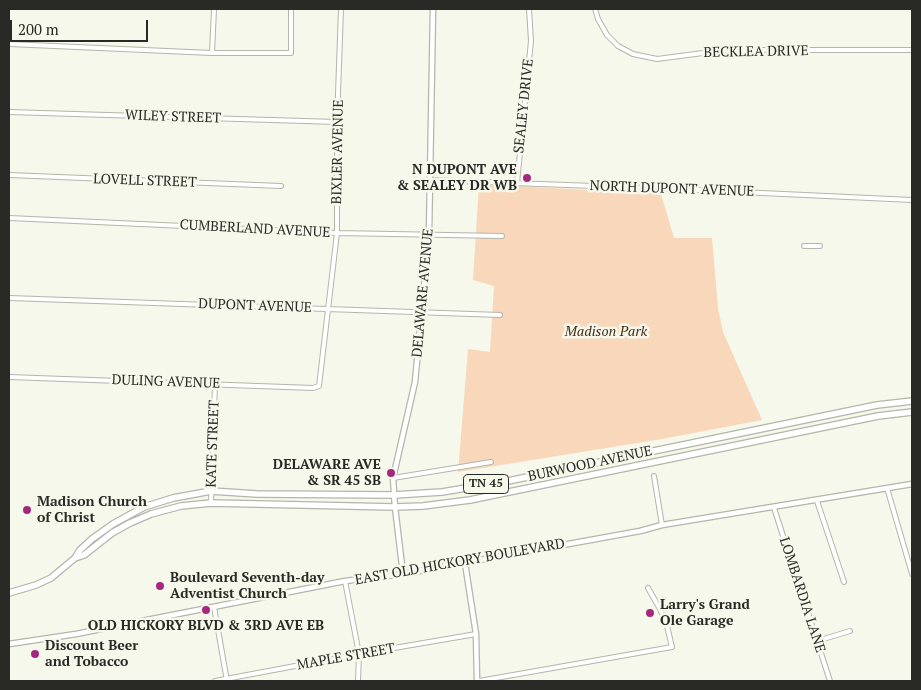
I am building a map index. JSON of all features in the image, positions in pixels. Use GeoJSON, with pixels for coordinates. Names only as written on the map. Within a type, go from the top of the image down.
{"type":"FeatureCollection","features":[{"type":"Feature","properties":{"kind":"main road","name":"BURWOOD AVENUE"},"geometry":{"type":"LineString","coordinates":[[75,558],[80,550],[92,539],[129,514],[173,498],[212,491],[257,494],[394,495],[442,492],[877,406],[912,401]]}},
{"type":"Feature","properties":{"kind":"main road","name":"BURWOOD AVENUE"},"geometry":{"type":"LineString","coordinates":[[9,593],[26,589],[45,581],[75,558],[84,555],[112,533],[151,514],[181,506],[211,503],[395,507],[423,506],[470,500],[878,416],[912,412]]}},
{"type":"Feature","properties":{"kind":"street"},"geometry":{"type":"LineString","coordinates":[[212,53],[214,9]]}},
{"type":"Feature","properties":{"kind":"street"},"geometry":{"type":"LineString","coordinates":[[9,44],[212,53],[291,52],[291,9]]}},
{"type":"Feature","properties":{"kind":"street","name":"BIXLER AVENUE"},"geometry":{"type":"LineString","coordinates":[[321,384],[336,233],[341,9]]}},
{"type":"Feature","properties":{"kind":"street","name":"DELAWARE AVENUE"},"geometry":{"type":"LineString","coordinates":[[403,574],[395,507],[394,478],[416,382],[429,234],[433,9]]}},
{"type":"Feature","properties":{"kind":"street","name":"SEALEY DRIVE"},"geometry":{"type":"LineString","coordinates":[[517,183],[531,29],[529,9]]}},
{"type":"Feature","properties":{"kind":"street","name":"BECKLEA DRIVE"},"geometry":{"type":"LineString","coordinates":[[596,9],[598,19],[607,35],[618,46],[633,54],[658,59],[726,50],[912,50]]}},
{"type":"Feature","properties":{"kind":"street","name":"WILEY STREET"},"geometry":{"type":"LineString","coordinates":[[9,112],[337,122]]}},
{"type":"Feature","properties":{"kind":"street","name":"LOVELL STREET"},"geometry":{"type":"LineString","coordinates":[[9,175],[281,186]]}},
{"type":"Feature","properties":{"kind":"street","name":"NORTH DUPONT AVENUE"},"geometry":{"type":"LineString","coordinates":[[431,180],[658,188],[812,198],[912,200]]}},
{"type":"Feature","properties":{"kind":"street","name":"CUMBERLAND AVENUE"},"geometry":{"type":"LineString","coordinates":[[9,218],[336,233],[502,236]]}},
{"type":"Feature","properties":{"kind":"street"},"geometry":{"type":"LineString","coordinates":[[804,246],[820,246]]}},
{"type":"Feature","properties":{"kind":"street","name":"DUPONT AVENUE"},"geometry":{"type":"LineString","coordinates":[[9,298],[500,316]]}},
{"type":"Feature","properties":{"kind":"street","name":"DULING AVENUE"},"geometry":{"type":"LineString","coordinates":[[9,377],[313,388],[321,384]]}},
{"type":"Feature","properties":{"kind":"street","name":"KATE STREET"},"geometry":{"type":"LineString","coordinates":[[211,503],[215,384]]}},
{"type":"Feature","properties":{"kind":"street"},"geometry":{"type":"LineString","coordinates":[[394,478],[491,462]]}},
{"type":"Feature","properties":{"kind":"street"},"geometry":{"type":"LineString","coordinates":[[654,476],[662,525]]}},
{"type":"Feature","properties":{"kind":"street","name":"EAST OLD HICKORY BOULEVARD"},"geometry":{"type":"LineString","coordinates":[[9,644],[76,634],[345,581],[403,574],[640,531],[662,525],[912,484]]}},
{"type":"Feature","properties":{"kind":"street"},"geometry":{"type":"LineString","coordinates":[[887,488],[912,574]]}},
{"type":"Feature","properties":{"kind":"street"},"geometry":{"type":"LineString","coordinates":[[817,501],[844,582]]}},
{"type":"Feature","properties":{"kind":"street","name":"LOMBARDIA LANE"},"geometry":{"type":"LineString","coordinates":[[774,508],[830,681]]}},
{"type":"Feature","properties":{"kind":"street"},"geometry":{"type":"LineString","coordinates":[[465,563],[476,634],[478,681],[672,647],[668,626],[648,588]]}},
{"type":"Feature","properties":{"kind":"street"},"geometry":{"type":"LineString","coordinates":[[345,581],[359,654],[358,681]]}},
{"type":"Feature","properties":{"kind":"street"},"geometry":{"type":"LineString","coordinates":[[214,607],[227,680]]}},
{"type":"Feature","properties":{"kind":"street"},"geometry":{"type":"LineString","coordinates":[[817,641],[850,631]]}},
{"type":"Feature","properties":{"kind":"street","name":"MAPLE STREET"},"geometry":{"type":"LineString","coordinates":[[215,681],[476,634]]}},
{"type":"Feature","properties":{"kind":"green space","name":"Madison Park"},"geometry":{"type":"Polygon","coordinates":[[[479,184],[661,194],[674,238],[712,238],[718,308],[723,332],[762,420],[662,439],[458,472],[468,349],[490,352],[494,286],[473,280],[479,184]]]}},
{"type":"Feature","properties":{"kind":"place","name":"N DUPONT AVE & SEALEY DR WB"},"geometry":{"type":"Point","coordinates":[527,178]}},
{"type":"Feature","properties":{"kind":"place","name":"DELAWARE AVE & SR 45 SB"},"geometry":{"type":"Point","coordinates":[391,473]}},
{"type":"Feature","properties":{"kind":"place","name":"Madison Church of Christ"},"geometry":{"type":"Point","coordinates":[27,510]}},
{"type":"Feature","properties":{"kind":"place","name":"Boulevard Seventh-day Adventist Church"},"geometry":{"type":"Point","coordinates":[160,586]}},
{"type":"Feature","properties":{"kind":"place","name":"OLD HICKORY BLVD & 3RD AVE EB"},"geometry":{"type":"Point","coordinates":[206,610]}},
{"type":"Feature","properties":{"kind":"place","name":"Larry's Grand Ole Garage"},"geometry":{"type":"Point","coordinates":[650,613]}},
{"type":"Feature","properties":{"kind":"place","name":"Discount Beer and Tobacco"},"geometry":{"type":"Point","coordinates":[35,654]}}]}
